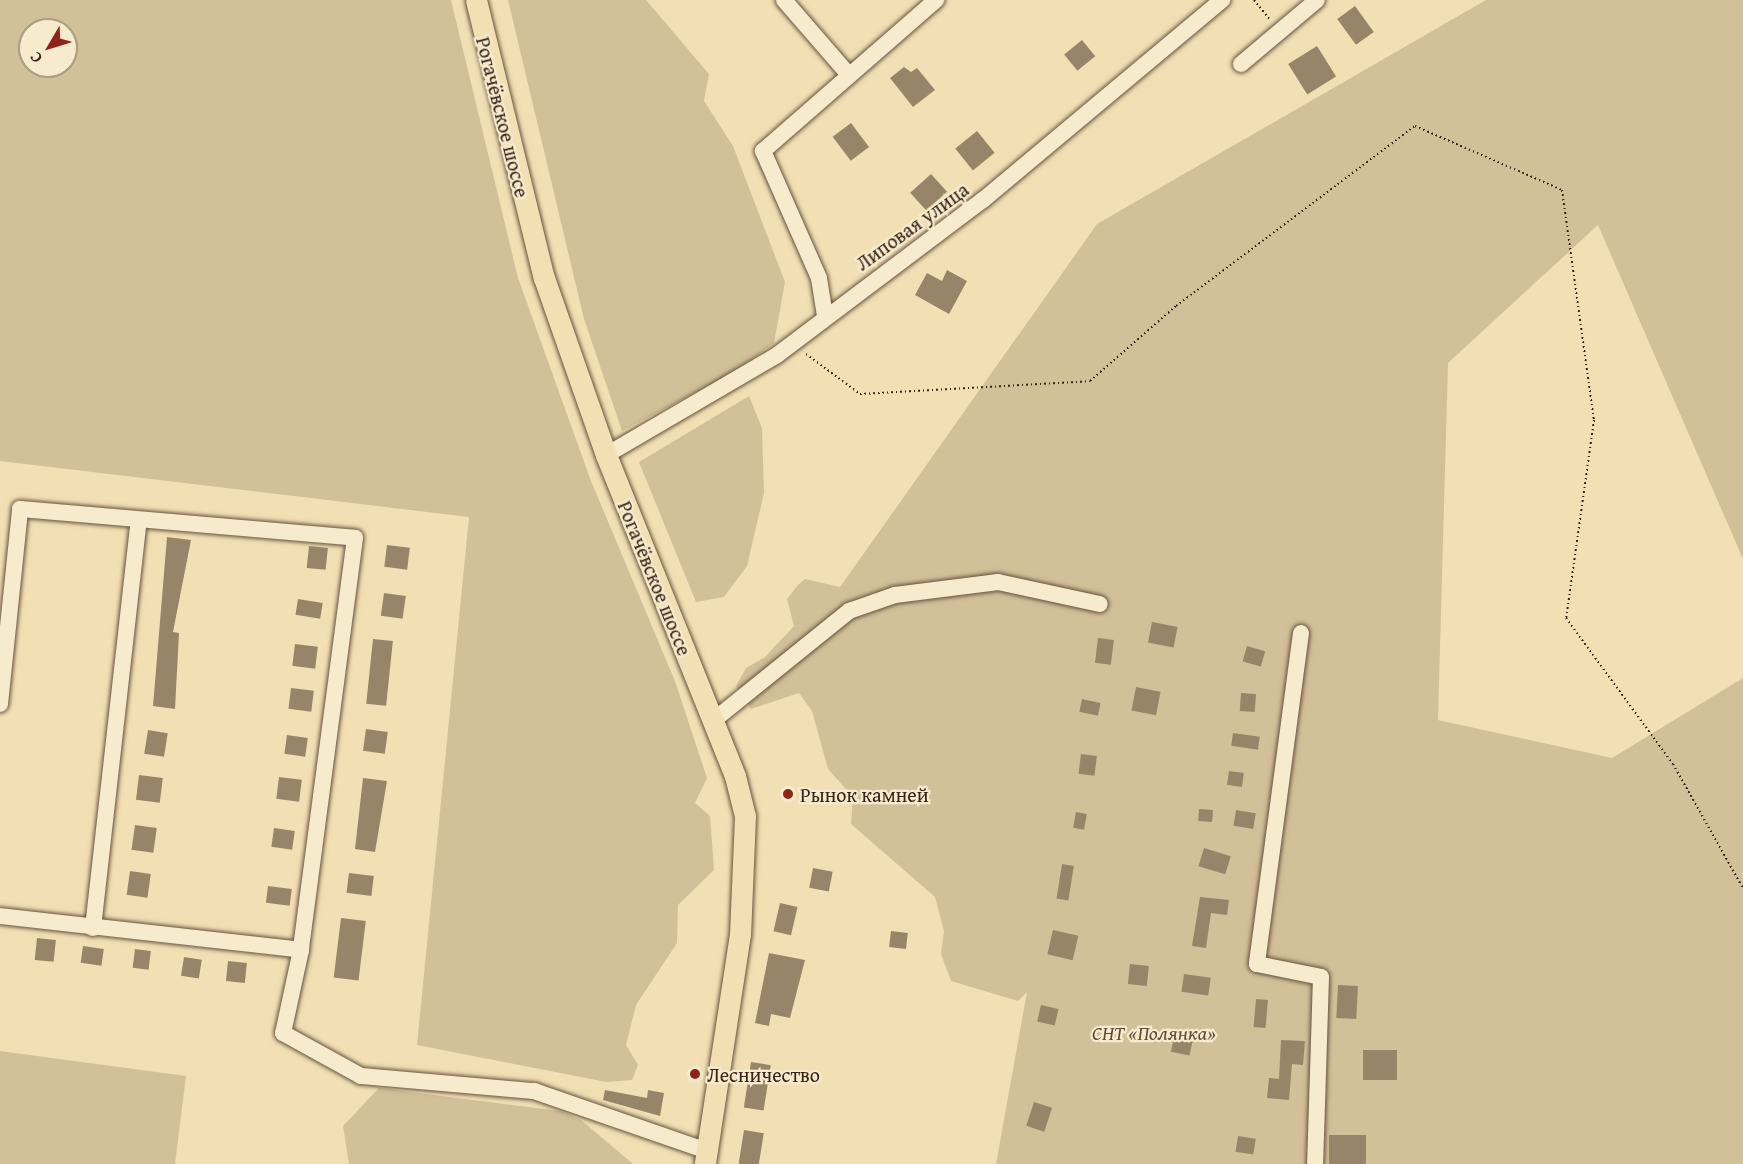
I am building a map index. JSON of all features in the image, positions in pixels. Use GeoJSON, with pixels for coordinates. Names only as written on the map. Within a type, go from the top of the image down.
{"type":"FeatureCollection","features":[{"type":"Feature","properties":{"kind":"main road","name":"Рогачёвское шоссе"},"geometry":{"type":"LineString","coordinates":[[476,0],[544,278],[606,455],[714,720],[740,791],[747,844],[740,934],[706,1158]]}},
{"type":"Feature","properties":{"kind":"street"},"geometry":{"type":"LineString","coordinates":[[784,0],[848,74]]}},
{"type":"Feature","properties":{"kind":"street"},"geometry":{"type":"LineString","coordinates":[[825,316],[819,278],[763,151],[848,74],[936,0]]}},
{"type":"Feature","properties":{"kind":"street","name":"Липовая улица"},"geometry":{"type":"LineString","coordinates":[[606,455],[791,343],[983,200],[1222,0]]}},
{"type":"Feature","properties":{"kind":"street"},"geometry":{"type":"LineString","coordinates":[[1241,64],[1317,0]]}},
{"type":"Feature","properties":{"kind":"street"},"geometry":{"type":"LineString","coordinates":[[0,704],[20,509],[355,538],[301,950],[283,1033],[361,1076],[534,1091],[706,1158]]}},
{"type":"Feature","properties":{"kind":"street"},"geometry":{"type":"LineString","coordinates":[[93,928],[140,521]]}},
{"type":"Feature","properties":{"kind":"street"},"geometry":{"type":"LineString","coordinates":[[714,720],[849,611],[895,595],[999,582],[1100,604]]}},
{"type":"Feature","properties":{"kind":"street"},"geometry":{"type":"LineString","coordinates":[[1300,633],[1257,964],[1321,977],[1315,1164]]}},
{"type":"Feature","properties":{"kind":"street"},"geometry":{"type":"LineString","coordinates":[[0,916],[301,950]]}},
{"type":"Feature","properties":{"kind":"path"},"geometry":{"type":"LineString","coordinates":[[1254,0],[1279,32]]}},
{"type":"Feature","properties":{"kind":"path"},"geometry":{"type":"LineString","coordinates":[[791,343],[860,394],[1090,381],[1282,223],[1415,126],[1562,190],[1594,420],[1566,618],[1673,764],[1743,888]]}},
{"type":"Feature","properties":{"kind":"green space"},"geometry":{"type":"Polygon","coordinates":[[[0,0],[451,0],[518,278],[591,481],[675,681],[707,778],[695,803],[710,816],[714,870],[678,905],[677,943],[636,1005],[626,1045],[638,1065],[632,1080],[606,1082],[417,1045],[469,517],[0,461],[0,0]]]}},
{"type":"Feature","properties":{"kind":"green space"},"geometry":{"type":"Polygon","coordinates":[[[508,0],[646,0],[709,74],[704,101],[733,146],[785,282],[774,343],[736,371],[622,431],[584,319],[508,0]]]}},
{"type":"Feature","properties":{"kind":"green space","name":"СНТ «Полянка»"},"geometry":{"type":"Polygon","coordinates":[[[1486,0],[1743,0],[1743,559],[1598,225],[1448,363],[1438,720],[1612,758],[1743,678],[1743,1164],[996,1164],[1027,992],[1018,1001],[951,981],[941,954],[944,931],[935,897],[851,824],[853,797],[828,769],[812,711],[799,693],[751,709],[736,686],[746,668],[765,657],[794,626],[787,599],[798,585],[805,579],[840,587],[1097,224],[1486,0]]]}},
{"type":"Feature","properties":{"kind":"green space"},"geometry":{"type":"Polygon","coordinates":[[[749,396],[762,428],[764,493],[747,566],[724,597],[696,602],[639,462],[749,396]]]}},
{"type":"Feature","properties":{"kind":"green space"},"geometry":{"type":"Polygon","coordinates":[[[0,1051],[186,1076],[175,1164],[0,1164],[0,1051]]]}},
{"type":"Feature","properties":{"kind":"green space"},"geometry":{"type":"Polygon","coordinates":[[[379,1088],[560,1111],[581,1120],[633,1164],[349,1164],[343,1126],[379,1088]]]}},
{"type":"Feature","properties":{"kind":"building"},"geometry":{"type":"Polygon","coordinates":[[[1355,6],[1374,32],[1356,45],[1337,19],[1355,6]]]}},
{"type":"Feature","properties":{"kind":"building"},"geometry":{"type":"Polygon","coordinates":[[[1082,40],[1095,56],[1077,71],[1064,54],[1082,40]]]}},
{"type":"Feature","properties":{"kind":"building"},"geometry":{"type":"Polygon","coordinates":[[[1317,46],[1336,77],[1307,95],[1288,64],[1317,46]]]}},
{"type":"Feature","properties":{"kind":"building"},"geometry":{"type":"Polygon","coordinates":[[[904,67],[911,72],[917,68],[935,90],[913,107],[890,78],[904,67]]]}},
{"type":"Feature","properties":{"kind":"building"},"geometry":{"type":"Polygon","coordinates":[[[851,123],[869,147],[851,161],[833,137],[851,123]]]}},
{"type":"Feature","properties":{"kind":"building"},"geometry":{"type":"Polygon","coordinates":[[[977,131],[995,153],[973,170],[955,149],[977,131]]]}},
{"type":"Feature","properties":{"kind":"building"},"geometry":{"type":"Polygon","coordinates":[[[931,174],[947,192],[926,211],[910,193],[931,174]]]}},
{"type":"Feature","properties":{"kind":"building"},"geometry":{"type":"Polygon","coordinates":[[[947,270],[967,281],[949,314],[915,295],[927,273],[942,281],[947,270]]]}},
{"type":"Feature","properties":{"kind":"building"},"geometry":{"type":"Polygon","coordinates":[[[167,537],[191,540],[173,632],[179,633],[175,709],[153,706],[167,537]]]}},
{"type":"Feature","properties":{"kind":"building"},"geometry":{"type":"Polygon","coordinates":[[[387,545],[410,548],[407,570],[384,567],[387,545]]]}},
{"type":"Feature","properties":{"kind":"building"},"geometry":{"type":"Polygon","coordinates":[[[309,546],[328,548],[326,570],[307,568],[309,546]]]}},
{"type":"Feature","properties":{"kind":"building"},"geometry":{"type":"Polygon","coordinates":[[[384,593],[406,596],[403,619],[381,616],[384,593]]]}},
{"type":"Feature","properties":{"kind":"building"},"geometry":{"type":"Polygon","coordinates":[[[298,599],[323,603],[320,619],[295,615],[298,599]]]}},
{"type":"Feature","properties":{"kind":"building"},"geometry":{"type":"Polygon","coordinates":[[[1152,622],[1178,627],[1174,648],[1148,643],[1152,622]]]}},
{"type":"Feature","properties":{"kind":"building"},"geometry":{"type":"Polygon","coordinates":[[[1098,638],[1114,640],[1111,665],[1095,663],[1098,638]]]}},
{"type":"Feature","properties":{"kind":"building"},"geometry":{"type":"Polygon","coordinates":[[[373,639],[393,641],[386,706],[366,704],[373,639]]]}},
{"type":"Feature","properties":{"kind":"building"},"geometry":{"type":"Polygon","coordinates":[[[295,644],[318,647],[315,669],[292,666],[295,644]]]}},
{"type":"Feature","properties":{"kind":"building"},"geometry":{"type":"Polygon","coordinates":[[[1247,646],[1265,651],[1261,667],[1243,661],[1247,646]]]}},
{"type":"Feature","properties":{"kind":"building"},"geometry":{"type":"Polygon","coordinates":[[[1136,687],[1161,692],[1156,715],[1131,711],[1136,687]]]}},
{"type":"Feature","properties":{"kind":"building"},"geometry":{"type":"Polygon","coordinates":[[[291,688],[314,691],[311,712],[288,709],[291,688]]]}},
{"type":"Feature","properties":{"kind":"building"},"geometry":{"type":"Polygon","coordinates":[[[1241,693],[1256,694],[1255,712],[1240,711],[1241,693]]]}},
{"type":"Feature","properties":{"kind":"building"},"geometry":{"type":"Polygon","coordinates":[[[1082,699],[1101,703],[1098,716],[1079,712],[1082,699]]]}},
{"type":"Feature","properties":{"kind":"building"},"geometry":{"type":"Polygon","coordinates":[[[366,729],[388,732],[385,754],[363,751],[366,729]]]}},
{"type":"Feature","properties":{"kind":"building"},"geometry":{"type":"Polygon","coordinates":[[[148,730],[168,733],[164,757],[144,754],[148,730]]]}},
{"type":"Feature","properties":{"kind":"building"},"geometry":{"type":"Polygon","coordinates":[[[1233,733],[1260,737],[1258,750],[1231,746],[1233,733]]]}},
{"type":"Feature","properties":{"kind":"building"},"geometry":{"type":"Polygon","coordinates":[[[287,735],[308,738],[305,757],[284,754],[287,735]]]}},
{"type":"Feature","properties":{"kind":"building"},"geometry":{"type":"Polygon","coordinates":[[[1081,754],[1097,756],[1094,776],[1079,774],[1081,754]]]}},
{"type":"Feature","properties":{"kind":"building"},"geometry":{"type":"Polygon","coordinates":[[[1229,771],[1244,773],[1242,787],[1227,785],[1229,771]]]}},
{"type":"Feature","properties":{"kind":"building"},"geometry":{"type":"Polygon","coordinates":[[[139,775],[163,778],[160,803],[136,800],[139,775]]]}},
{"type":"Feature","properties":{"kind":"building"},"geometry":{"type":"Polygon","coordinates":[[[279,777],[302,780],[299,802],[276,799],[279,777]]]}},
{"type":"Feature","properties":{"kind":"building"},"geometry":{"type":"Polygon","coordinates":[[[363,778],[387,781],[375,852],[355,849],[363,778]]]}},
{"type":"Feature","properties":{"kind":"building"},"geometry":{"type":"Polygon","coordinates":[[[1199,809],[1213,810],[1212,822],[1198,821],[1199,809]]]}},
{"type":"Feature","properties":{"kind":"building"},"geometry":{"type":"Polygon","coordinates":[[[1236,810],[1256,813],[1253,829],[1233,826],[1236,810]]]}},
{"type":"Feature","properties":{"kind":"building"},"geometry":{"type":"Polygon","coordinates":[[[1076,812],[1087,814],[1084,830],[1073,828],[1076,812]]]}},
{"type":"Feature","properties":{"kind":"building"},"geometry":{"type":"Polygon","coordinates":[[[135,825],[157,828],[153,853],[132,850],[135,825]]]}},
{"type":"Feature","properties":{"kind":"building"},"geometry":{"type":"Polygon","coordinates":[[[274,828],[295,831],[292,850],[271,847],[274,828]]]}},
{"type":"Feature","properties":{"kind":"building"},"geometry":{"type":"Polygon","coordinates":[[[1204,848],[1231,856],[1225,874],[1198,866],[1204,848]]]}},
{"type":"Feature","properties":{"kind":"building"},"geometry":{"type":"Polygon","coordinates":[[[1062,864],[1074,866],[1068,900],[1057,899],[1062,864]]]}},
{"type":"Feature","properties":{"kind":"building"},"geometry":{"type":"Polygon","coordinates":[[[813,868],[833,872],[829,891],[809,888],[813,868]]]}},
{"type":"Feature","properties":{"kind":"building"},"geometry":{"type":"Polygon","coordinates":[[[130,871],[151,874],[147,898],[127,895],[130,871]]]}},
{"type":"Feature","properties":{"kind":"building"},"geometry":{"type":"Polygon","coordinates":[[[349,873],[374,876],[371,896],[347,893],[349,873]]]}},
{"type":"Feature","properties":{"kind":"building"},"geometry":{"type":"Polygon","coordinates":[[[268,886],[292,889],[290,906],[266,903],[268,886]]]}},
{"type":"Feature","properties":{"kind":"building"},"geometry":{"type":"Polygon","coordinates":[[[1200,897],[1229,900],[1227,915],[1211,913],[1206,948],[1192,946],[1200,897]]]}},
{"type":"Feature","properties":{"kind":"building"},"geometry":{"type":"Polygon","coordinates":[[[780,903],[798,907],[791,935],[773,931],[780,903]]]}},
{"type":"Feature","properties":{"kind":"building"},"geometry":{"type":"Polygon","coordinates":[[[341,918],[366,921],[359,981],[334,978],[341,918]]]}},
{"type":"Feature","properties":{"kind":"building"},"geometry":{"type":"Polygon","coordinates":[[[1053,930],[1078,936],[1073,960],[1047,954],[1053,930]]]}},
{"type":"Feature","properties":{"kind":"building"},"geometry":{"type":"Polygon","coordinates":[[[891,931],[908,933],[906,949],[889,947],[891,931]]]}},
{"type":"Feature","properties":{"kind":"building"},"geometry":{"type":"Polygon","coordinates":[[[37,938],[56,940],[54,962],[35,960],[37,938]]]}},
{"type":"Feature","properties":{"kind":"building"},"geometry":{"type":"Polygon","coordinates":[[[83,946],[104,949],[101,966],[81,963],[83,946]]]}},
{"type":"Feature","properties":{"kind":"building"},"geometry":{"type":"Polygon","coordinates":[[[135,949],[151,951],[149,970],[133,968],[135,949]]]}},
{"type":"Feature","properties":{"kind":"building"},"geometry":{"type":"Polygon","coordinates":[[[769,953],[805,960],[790,1018],[771,1014],[769,1026],[755,1023],[769,953]]]}},
{"type":"Feature","properties":{"kind":"building"},"geometry":{"type":"Polygon","coordinates":[[[184,957],[202,960],[199,979],[181,976],[184,957]]]}},
{"type":"Feature","properties":{"kind":"building"},"geometry":{"type":"Polygon","coordinates":[[[228,961],[247,963],[245,983],[226,981],[228,961]]]}},
{"type":"Feature","properties":{"kind":"building"},"geometry":{"type":"Polygon","coordinates":[[[1130,964],[1149,966],[1147,986],[1128,984],[1130,964]]]}},
{"type":"Feature","properties":{"kind":"building"},"geometry":{"type":"Polygon","coordinates":[[[1184,974],[1211,978],[1208,996],[1181,992],[1184,974]]]}},
{"type":"Feature","properties":{"kind":"building"},"geometry":{"type":"Polygon","coordinates":[[[1338,985],[1358,986],[1356,1019],[1336,1018],[1338,985]]]}},
{"type":"Feature","properties":{"kind":"building"},"geometry":{"type":"Polygon","coordinates":[[[1256,999],[1268,1000],[1266,1028],[1254,1027],[1256,999]]]}},
{"type":"Feature","properties":{"kind":"building"},"geometry":{"type":"Polygon","coordinates":[[[1041,1005],[1059,1009],[1055,1026],[1037,1022],[1041,1005]]]}},
{"type":"Feature","properties":{"kind":"building"},"geometry":{"type":"Polygon","coordinates":[[[1174,1037],[1193,1041],[1189,1056],[1171,1052],[1174,1037]]]}},
{"type":"Feature","properties":{"kind":"building"},"geometry":{"type":"Polygon","coordinates":[[[1281,1040],[1305,1041],[1303,1065],[1292,1064],[1289,1100],[1267,1098],[1269,1078],[1279,1079],[1281,1040]]]}},
{"type":"Feature","properties":{"kind":"building"},"geometry":{"type":"Polygon","coordinates":[[[1363,1050],[1397,1050],[1397,1080],[1363,1080],[1363,1050]]]}},
{"type":"Feature","properties":{"kind":"building"},"geometry":{"type":"Polygon","coordinates":[[[751,1062],[771,1065],[764,1111],[744,1107],[751,1062]]]}},
{"type":"Feature","properties":{"kind":"building"},"geometry":{"type":"Polygon","coordinates":[[[605,1090],[647,1098],[648,1090],[664,1093],[660,1116],[603,1100],[605,1090]]]}},
{"type":"Feature","properties":{"kind":"building"},"geometry":{"type":"Polygon","coordinates":[[[1034,1102],[1052,1108],[1044,1132],[1026,1126],[1034,1102]]]}},
{"type":"Feature","properties":{"kind":"building"},"geometry":{"type":"Polygon","coordinates":[[[744,1130],[764,1133],[759,1164],[739,1164],[744,1130]]]}},
{"type":"Feature","properties":{"kind":"building"},"geometry":{"type":"Polygon","coordinates":[[[1329,1135],[1366,1135],[1366,1164],[1329,1164],[1329,1135]]]}},
{"type":"Feature","properties":{"kind":"building"},"geometry":{"type":"Polygon","coordinates":[[[1238,1136],[1256,1139],[1253,1155],[1235,1152],[1238,1136]]]}},
{"type":"Feature","properties":{"kind":"place","name":"Рынок камней"},"geometry":{"type":"Point","coordinates":[788,794]}},
{"type":"Feature","properties":{"kind":"place","name":"Лесничество"},"geometry":{"type":"Point","coordinates":[695,1074]}}]}
